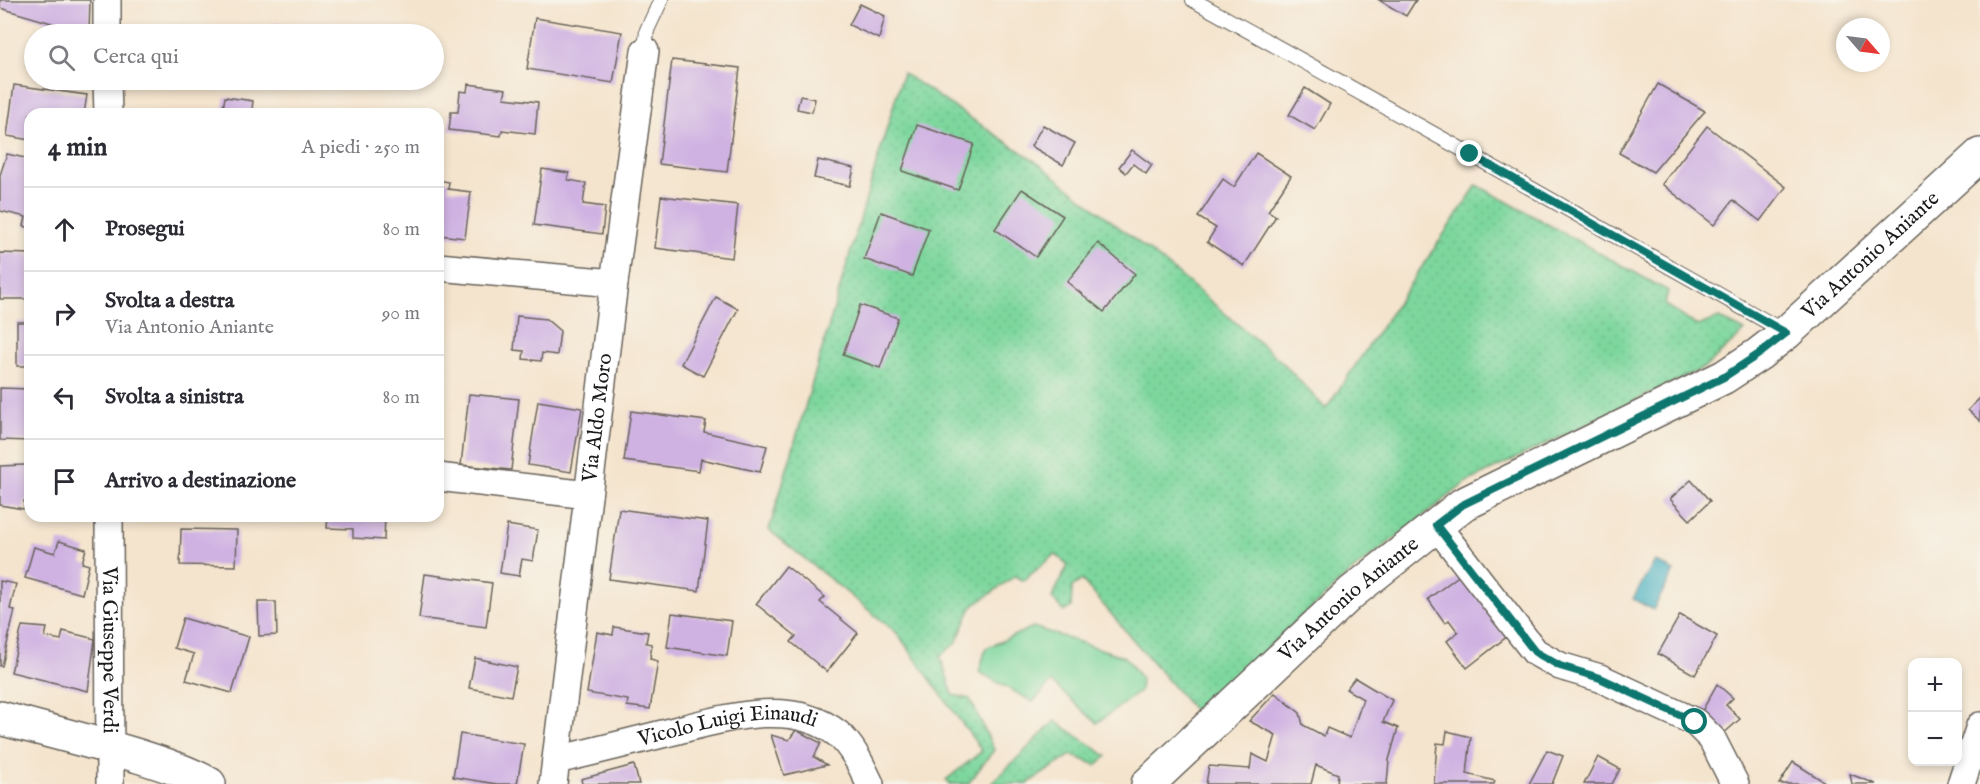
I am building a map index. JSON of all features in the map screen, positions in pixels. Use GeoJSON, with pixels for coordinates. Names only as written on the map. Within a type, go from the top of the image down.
{"type":"FeatureCollection","features":[{"type":"Feature","properties":{"kind":"street"},"geometry":{"type":"LineString","coordinates":[[107,0],[107,24]]}},
{"type":"Feature","properties":{"kind":"street","name":"Via Aldo Moro"},"geometry":{"type":"LineString","coordinates":[[554,772],[645,51]]}},
{"type":"Feature","properties":{"kind":"street"},"geometry":{"type":"LineString","coordinates":[[107,90],[108,108]]}},
{"type":"Feature","properties":{"kind":"street","name":"Via Antonio Aniante"},"geometry":{"type":"LineString","coordinates":[[1148,784],[1351,593],[1462,505],[1724,377],[1759,354],[1786,333],[1980,155]]}},
{"type":"Feature","properties":{"kind":"street"},"geometry":{"type":"LineString","coordinates":[[444,268],[614,283]]}},
{"type":"Feature","properties":{"kind":"street"},"geometry":{"type":"LineString","coordinates":[[444,478],[588,495]]}},
{"type":"Feature","properties":{"kind":"street","name":"Via Giuseppe Verdi"},"geometry":{"type":"LineString","coordinates":[[109,522],[110,784]]}},
{"type":"Feature","properties":{"kind":"street"},"geometry":{"type":"LineString","coordinates":[[1436,525],[1535,652],[1560,666],[1600,678],[1695,722],[1712,739],[1736,784]]}},
{"type":"Feature","properties":{"kind":"street","name":"Vicolo Luigi Einaudi"},"geometry":{"type":"LineString","coordinates":[[554,772],[740,715],[788,714],[818,722],[839,735],[853,752],[870,784]]}},
{"type":"Feature","properties":{"kind":"street"},"geometry":{"type":"LineString","coordinates":[[0,718],[158,763],[209,784]]}},
{"type":"Feature","properties":{"kind":"street"},"geometry":{"type":"LineString","coordinates":[[1961,784],[1980,726]]}},
{"type":"Feature","properties":{"kind":"lane"},"geometry":{"type":"LineString","coordinates":[[645,51],[647,30],[661,0]]}},
{"type":"Feature","properties":{"kind":"lane"},"geometry":{"type":"LineString","coordinates":[[1193,0],[1786,333]]}},
{"type":"Feature","properties":{"kind":"green space"},"geometry":{"type":"Polygon","coordinates":[[[903,73],[1038,163],[1177,273],[1280,360],[1326,409],[1477,185],[1668,291],[1665,305],[1697,326],[1719,318],[1745,331],[1705,367],[1467,482],[1351,572],[1196,713],[1082,580],[1072,587],[1071,607],[1064,612],[1052,598],[1068,565],[1055,554],[1023,581],[1015,576],[972,607],[956,643],[940,656],[953,695],[970,699],[994,750],[968,784],[949,784],[946,780],[982,751],[897,633],[769,530],[903,73]]]}},
{"type":"Feature","properties":{"kind":"green space"},"geometry":{"type":"Polygon","coordinates":[[[1033,627],[1125,657],[1141,678],[1140,691],[1097,723],[1051,682],[1033,702],[979,672],[986,648],[1033,627]]]}},
{"type":"Feature","properties":{"kind":"green space"},"geometry":{"type":"Polygon","coordinates":[[[1055,721],[1107,756],[1096,765],[1071,755],[1027,784],[991,784],[1055,721]]]}},
{"type":"Feature","properties":{"kind":"water"},"geometry":{"type":"Polygon","coordinates":[[[1655,561],[1674,571],[1653,610],[1633,599],[1655,561]]]}},
{"type":"Feature","properties":{"kind":"building"},"geometry":{"type":"Polygon","coordinates":[[[0,0],[90,0],[89,24],[55,24],[0,8],[0,0]]]}},
{"type":"Feature","properties":{"kind":"building"},"geometry":{"type":"Polygon","coordinates":[[[1379,0],[1416,0],[1406,16],[1379,0]]]}},
{"type":"Feature","properties":{"kind":"building"},"geometry":{"type":"Polygon","coordinates":[[[860,4],[885,16],[879,39],[849,25],[860,4]]]}},
{"type":"Feature","properties":{"kind":"building"},"geometry":{"type":"Polygon","coordinates":[[[535,18],[622,32],[613,83],[527,69],[535,18]]]}},
{"type":"Feature","properties":{"kind":"building"},"geometry":{"type":"Polygon","coordinates":[[[672,60],[740,68],[727,172],[659,164],[672,60]]]}},
{"type":"Feature","properties":{"kind":"building"},"geometry":{"type":"Polygon","coordinates":[[[468,84],[506,89],[504,98],[538,102],[535,134],[502,130],[501,136],[449,130],[451,112],[458,112],[460,91],[467,92],[468,84]]]}},
{"type":"Feature","properties":{"kind":"building"},"geometry":{"type":"Polygon","coordinates":[[[1658,84],[1705,111],[1653,172],[1619,153],[1658,84]]]}},
{"type":"Feature","properties":{"kind":"building"},"geometry":{"type":"Polygon","coordinates":[[[14,85],[24,86],[24,90],[50,90],[87,95],[85,108],[24,108],[24,139],[7,136],[14,85]]]}},
{"type":"Feature","properties":{"kind":"building"},"geometry":{"type":"Polygon","coordinates":[[[1305,88],[1330,104],[1315,130],[1289,115],[1305,88]]]}},
{"type":"Feature","properties":{"kind":"building"},"geometry":{"type":"Polygon","coordinates":[[[800,96],[815,99],[812,112],[797,109],[800,96]]]}},
{"type":"Feature","properties":{"kind":"building"},"geometry":{"type":"Polygon","coordinates":[[[225,97],[253,101],[252,108],[223,108],[225,97]]]}},
{"type":"Feature","properties":{"kind":"building"},"geometry":{"type":"Polygon","coordinates":[[[917,125],[974,144],[958,190],[902,171],[917,125]]]}},
{"type":"Feature","properties":{"kind":"building"},"geometry":{"type":"Polygon","coordinates":[[[1043,125],[1075,143],[1063,165],[1031,146],[1043,125]]]}},
{"type":"Feature","properties":{"kind":"building"},"geometry":{"type":"Polygon","coordinates":[[[1707,126],[1786,187],[1760,221],[1733,200],[1714,225],[1662,184],[1707,126]]]}},
{"type":"Feature","properties":{"kind":"building"},"geometry":{"type":"Polygon","coordinates":[[[1132,150],[1152,165],[1146,174],[1133,164],[1126,173],[1119,167],[1132,150]]]}},
{"type":"Feature","properties":{"kind":"building"},"geometry":{"type":"Polygon","coordinates":[[[1256,153],[1291,176],[1268,211],[1276,216],[1244,266],[1207,242],[1216,228],[1198,217],[1223,179],[1234,187],[1256,153]]]}},
{"type":"Feature","properties":{"kind":"building"},"geometry":{"type":"Polygon","coordinates":[[[7,154],[24,158],[24,217],[0,211],[0,175],[7,154]]]}},
{"type":"Feature","properties":{"kind":"building"},"geometry":{"type":"Polygon","coordinates":[[[818,160],[854,168],[850,186],[814,178],[818,160]]]}},
{"type":"Feature","properties":{"kind":"building"},"geometry":{"type":"Polygon","coordinates":[[[542,169],[569,173],[568,180],[586,183],[583,204],[605,207],[602,234],[534,225],[542,169]]]}},
{"type":"Feature","properties":{"kind":"building"},"geometry":{"type":"Polygon","coordinates":[[[444,181],[449,182],[448,189],[471,192],[465,238],[444,236],[444,181]]]}},
{"type":"Feature","properties":{"kind":"building"},"geometry":{"type":"Polygon","coordinates":[[[1022,189],[1063,216],[1036,257],[995,229],[1022,189]]]}},
{"type":"Feature","properties":{"kind":"building"},"geometry":{"type":"Polygon","coordinates":[[[661,196],[738,205],[732,258],[655,248],[661,196]]]}},
{"type":"Feature","properties":{"kind":"building"},"geometry":{"type":"Polygon","coordinates":[[[881,212],[929,229],[912,276],[864,259],[881,212]]]}},
{"type":"Feature","properties":{"kind":"building"},"geometry":{"type":"Polygon","coordinates":[[[1098,243],[1135,274],[1104,312],[1067,282],[1098,243]]]}},
{"type":"Feature","properties":{"kind":"building"},"geometry":{"type":"Polygon","coordinates":[[[0,253],[24,254],[24,299],[0,299],[0,253]]]}},
{"type":"Feature","properties":{"kind":"building"},"geometry":{"type":"Polygon","coordinates":[[[716,297],[738,309],[703,376],[681,364],[716,297]]]}},
{"type":"Feature","properties":{"kind":"building"},"geometry":{"type":"Polygon","coordinates":[[[860,305],[898,318],[880,368],[843,355],[860,305]]]}},
{"type":"Feature","properties":{"kind":"building"},"geometry":{"type":"Polygon","coordinates":[[[517,316],[546,319],[560,331],[557,355],[542,353],[541,361],[523,359],[524,351],[514,350],[517,316]]]}},
{"type":"Feature","properties":{"kind":"building"},"geometry":{"type":"Polygon","coordinates":[[[17,322],[24,322],[24,366],[17,366],[17,322]]]}},
{"type":"Feature","properties":{"kind":"building"},"geometry":{"type":"Polygon","coordinates":[[[0,388],[24,389],[24,441],[0,440],[0,388]]]}},
{"type":"Feature","properties":{"kind":"building"},"geometry":{"type":"Polygon","coordinates":[[[469,394],[519,399],[511,470],[461,465],[469,394]]]}},
{"type":"Feature","properties":{"kind":"building"},"geometry":{"type":"Polygon","coordinates":[[[1980,398],[1980,421],[1968,410],[1980,398]]]}},
{"type":"Feature","properties":{"kind":"building"},"geometry":{"type":"Polygon","coordinates":[[[538,401],[582,408],[571,472],[528,465],[538,401]]]}},
{"type":"Feature","properties":{"kind":"building"},"geometry":{"type":"Polygon","coordinates":[[[631,411],[706,421],[704,432],[767,446],[760,472],[701,459],[699,471],[624,461],[631,411]]]}},
{"type":"Feature","properties":{"kind":"building"},"geometry":{"type":"Polygon","coordinates":[[[24,465],[24,509],[0,505],[0,466],[24,465]]]}},
{"type":"Feature","properties":{"kind":"building"},"geometry":{"type":"Polygon","coordinates":[[[1691,480],[1710,501],[1690,520],[1670,499],[1691,480]]]}},
{"type":"Feature","properties":{"kind":"building"},"geometry":{"type":"Polygon","coordinates":[[[619,509],[708,521],[699,591],[609,579],[619,509]]]}},
{"type":"Feature","properties":{"kind":"building"},"geometry":{"type":"Polygon","coordinates":[[[328,522],[385,522],[384,540],[353,538],[353,529],[327,528],[328,522]]]}},
{"type":"Feature","properties":{"kind":"building"},"geometry":{"type":"Polygon","coordinates":[[[507,525],[538,530],[533,561],[522,559],[519,576],[500,573],[507,525]]]}},
{"type":"Feature","properties":{"kind":"building"},"geometry":{"type":"Polygon","coordinates":[[[181,529],[237,530],[236,566],[180,565],[181,529]]]}},
{"type":"Feature","properties":{"kind":"building"},"geometry":{"type":"Polygon","coordinates":[[[59,541],[86,549],[82,563],[89,565],[82,594],[25,578],[34,547],[55,553],[59,541]]]}},
{"type":"Feature","properties":{"kind":"building"},"geometry":{"type":"Polygon","coordinates":[[[786,566],[825,597],[820,602],[858,633],[827,672],[791,642],[796,636],[756,604],[786,566]]]}},
{"type":"Feature","properties":{"kind":"building"},"geometry":{"type":"Polygon","coordinates":[[[425,574],[492,583],[486,627],[419,618],[425,574]]]}},
{"type":"Feature","properties":{"kind":"building"},"geometry":{"type":"Polygon","coordinates":[[[1461,574],[1509,635],[1467,668],[1447,641],[1458,632],[1449,620],[1445,623],[1428,599],[1461,574]]]}},
{"type":"Feature","properties":{"kind":"building"},"geometry":{"type":"Polygon","coordinates":[[[0,581],[16,584],[10,609],[15,610],[2,666],[0,666],[0,581]]]}},
{"type":"Feature","properties":{"kind":"building"},"geometry":{"type":"Polygon","coordinates":[[[258,602],[276,602],[277,635],[259,636],[258,602]]]}},
{"type":"Feature","properties":{"kind":"building"},"geometry":{"type":"Polygon","coordinates":[[[672,613],[732,621],[727,656],[667,647],[672,613]]]}},
{"type":"Feature","properties":{"kind":"building"},"geometry":{"type":"Polygon","coordinates":[[[1680,615],[1717,636],[1695,675],[1658,654],[1680,615]]]}},
{"type":"Feature","properties":{"kind":"building"},"geometry":{"type":"Polygon","coordinates":[[[183,618],[249,637],[232,693],[186,680],[194,654],[174,648],[183,618]]]}},
{"type":"Feature","properties":{"kind":"building"},"geometry":{"type":"Polygon","coordinates":[[[22,626],[47,628],[45,637],[61,640],[63,631],[95,639],[88,691],[11,672],[22,626]]]}},
{"type":"Feature","properties":{"kind":"building"},"geometry":{"type":"Polygon","coordinates":[[[614,627],[648,632],[646,643],[652,644],[650,659],[658,661],[650,709],[627,706],[628,700],[587,693],[597,632],[613,635],[614,627]]]}},
{"type":"Feature","properties":{"kind":"building"},"geometry":{"type":"Polygon","coordinates":[[[475,658],[517,667],[511,696],[469,688],[475,658]]]}},
{"type":"Feature","properties":{"kind":"building"},"geometry":{"type":"Polygon","coordinates":[[[1355,678],[1392,700],[1383,722],[1398,728],[1389,760],[1387,784],[1337,784],[1338,774],[1316,765],[1311,784],[1206,784],[1209,766],[1250,769],[1252,754],[1268,762],[1276,735],[1249,721],[1275,693],[1300,713],[1303,725],[1324,736],[1327,728],[1350,738],[1363,699],[1346,689],[1355,678]]]}},
{"type":"Feature","properties":{"kind":"building"},"geometry":{"type":"Polygon","coordinates":[[[1717,684],[1733,698],[1726,705],[1740,719],[1722,735],[1701,713],[1717,684]]]}},
{"type":"Feature","properties":{"kind":"building"},"geometry":{"type":"Polygon","coordinates":[[[796,730],[821,743],[814,757],[827,765],[784,775],[771,735],[789,740],[796,730]]]}},
{"type":"Feature","properties":{"kind":"building"},"geometry":{"type":"Polygon","coordinates":[[[1447,731],[1471,737],[1467,774],[1495,781],[1494,784],[1434,784],[1437,743],[1445,744],[1447,731]]]}},
{"type":"Feature","properties":{"kind":"building"},"geometry":{"type":"Polygon","coordinates":[[[460,734],[524,744],[517,784],[497,784],[453,777],[460,734]]]}},
{"type":"Feature","properties":{"kind":"building"},"geometry":{"type":"Polygon","coordinates":[[[1547,750],[1563,756],[1552,784],[1529,784],[1547,750]]]}},
{"type":"Feature","properties":{"kind":"building"},"geometry":{"type":"Polygon","coordinates":[[[1598,757],[1620,769],[1612,784],[1584,784],[1598,757]]]}},
{"type":"Feature","properties":{"kind":"building"},"geometry":{"type":"Polygon","coordinates":[[[1793,762],[1828,784],[1779,784],[1793,762]]]}},
{"type":"Feature","properties":{"kind":"building"},"geometry":{"type":"Polygon","coordinates":[[[634,765],[639,784],[582,784],[581,779],[634,765]]]}},
{"type":"Feature","properties":{"kind":"building"},"geometry":{"type":"Polygon","coordinates":[[[1850,774],[1876,784],[1852,784],[1850,774]]]}},
{"type":"Feature","properties":{"kind":"route"},"geometry":{"type":"LineString","coordinates":[[1470,154],[1786,333],[1724,377],[1462,505],[1436,525],[1535,652],[1560,666],[1600,678],[1695,722]]}}]}
